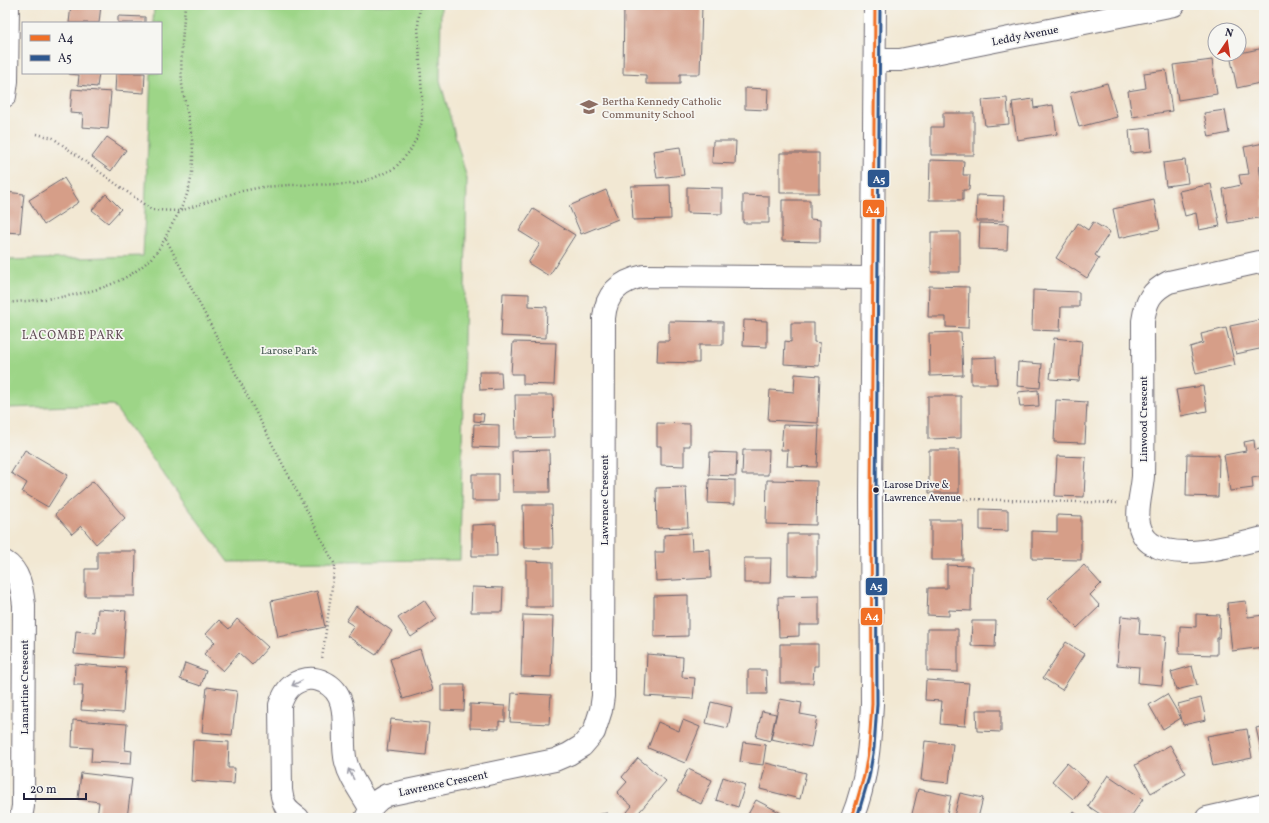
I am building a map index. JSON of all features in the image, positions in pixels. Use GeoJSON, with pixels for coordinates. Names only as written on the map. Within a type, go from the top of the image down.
{"type":"FeatureCollection","features":[{"type":"Feature","properties":{"kind":"street"},"geometry":{"type":"LineString","coordinates":[[5,96],[7,81],[8,5]]}},
{"type":"Feature","properties":{"kind":"street"},"geometry":{"type":"LineString","coordinates":[[852,818],[865,773],[871,721],[871,497],[875,5]]}},
{"type":"Feature","properties":{"kind":"street","name":"Leddy Avenue"},"geometry":{"type":"LineString","coordinates":[[875,60],[900,60],[1140,8],[1174,5]]}},
{"type":"Feature","properties":{"kind":"street","name":"Linwood Crescent"},"geometry":{"type":"LineString","coordinates":[[1264,261],[1169,282],[1159,287],[1153,293],[1148,302],[1143,322],[1143,478],[1139,513],[1139,524],[1144,538],[1151,544],[1162,549],[1175,552],[1201,551],[1264,538]]}},
{"type":"Feature","properties":{"kind":"street","name":"Lawrence Crescent"},"geometry":{"type":"LineString","coordinates":[[368,813],[376,801],[387,795],[555,760],[582,746],[594,732],[601,710],[604,688],[604,318],[605,307],[614,290],[628,281],[644,276],[873,278]]}},
{"type":"Feature","properties":{"kind":"street","name":"Lamartine Crescent"},"geometry":{"type":"LineString","coordinates":[[5,562],[12,566],[18,578],[24,605],[23,806],[21,818]]}},
{"type":"Feature","properties":{"kind":"street"},"geometry":{"type":"LineString","coordinates":[[298,818],[288,812],[282,802],[280,790],[280,705],[284,693],[300,680],[310,678],[319,679]]}},
{"type":"Feature","properties":{"kind":"street","name":"Lawrence Crescent"},"geometry":{"type":"LineString","coordinates":[[319,679],[329,684],[337,692],[343,713],[345,760],[368,813]]}},
{"type":"Feature","properties":{"kind":"street"},"geometry":{"type":"LineString","coordinates":[[1208,818],[1264,805]]}},
{"type":"Feature","properties":{"kind":"path"},"geometry":{"type":"LineString","coordinates":[[5,303],[92,291],[114,283],[132,274],[154,255],[166,239],[190,189],[192,172],[193,154],[182,83],[181,52],[185,5]]}},
{"type":"Feature","properties":{"kind":"path"},"geometry":{"type":"LineString","coordinates":[[37,134],[54,138],[152,210],[180,211],[244,191],[263,187],[354,184],[374,178],[395,168],[410,151],[422,122],[418,26],[420,5]]}},
{"type":"Feature","properties":{"kind":"path"},"geometry":{"type":"LineString","coordinates":[[166,239],[335,565],[319,679]]}},
{"type":"Feature","properties":{"kind":"path"},"geometry":{"type":"LineString","coordinates":[[871,497],[1117,503]]}},
{"type":"Feature","properties":{"kind":"green space","name":"Larose Park"},"geometry":{"type":"Polygon","coordinates":[[[154,5],[441,5],[440,80],[467,179],[460,560],[228,562],[113,405],[5,408],[5,260],[143,256],[151,74],[162,74],[162,22],[153,22],[154,5]]]}},
{"type":"Feature","properties":{"kind":"building"},"geometry":{"type":"Polygon","coordinates":[[[71,5],[101,5],[99,22],[69,22],[71,5]]]}},
{"type":"Feature","properties":{"kind":"building"},"geometry":{"type":"Polygon","coordinates":[[[624,5],[702,5],[700,74],[680,74],[680,84],[646,84],[646,75],[623,74],[624,5]]]}},
{"type":"Feature","properties":{"kind":"building"},"geometry":{"type":"Polygon","coordinates":[[[118,16],[145,17],[145,22],[118,22],[118,16]]]}},
{"type":"Feature","properties":{"kind":"building"},"geometry":{"type":"Polygon","coordinates":[[[1264,48],[1264,82],[1237,88],[1231,62],[1247,62],[1247,52],[1264,48]]]}},
{"type":"Feature","properties":{"kind":"building"},"geometry":{"type":"Polygon","coordinates":[[[1207,61],[1207,62],[1212,62],[1217,94],[1178,100],[1173,65],[1207,61]]]}},
{"type":"Feature","properties":{"kind":"building"},"geometry":{"type":"Polygon","coordinates":[[[1166,70],[1172,111],[1132,117],[1128,91],[1146,88],[1144,73],[1166,70]]]}},
{"type":"Feature","properties":{"kind":"building"},"geometry":{"type":"Polygon","coordinates":[[[69,74],[99,74],[97,87],[78,85],[79,75],[69,74]]]}},
{"type":"Feature","properties":{"kind":"building"},"geometry":{"type":"Polygon","coordinates":[[[116,74],[145,74],[144,93],[115,91],[116,74]]]}},
{"type":"Feature","properties":{"kind":"building"},"geometry":{"type":"Polygon","coordinates":[[[1107,83],[1117,117],[1079,127],[1070,93],[1107,83]]]}},
{"type":"Feature","properties":{"kind":"building"},"geometry":{"type":"Polygon","coordinates":[[[745,88],[768,89],[767,110],[745,109],[745,88]]]}},
{"type":"Feature","properties":{"kind":"building"},"geometry":{"type":"Polygon","coordinates":[[[72,89],[111,92],[108,129],[82,127],[83,114],[70,113],[72,89]]]}},
{"type":"Feature","properties":{"kind":"building"},"geometry":{"type":"Polygon","coordinates":[[[1007,98],[1009,124],[985,126],[982,100],[1007,98]]]}},
{"type":"Feature","properties":{"kind":"building"},"geometry":{"type":"Polygon","coordinates":[[[1033,99],[1034,108],[1053,105],[1057,134],[1017,140],[1012,102],[1033,99]]]}},
{"type":"Feature","properties":{"kind":"building"},"geometry":{"type":"Polygon","coordinates":[[[1225,110],[1229,133],[1209,137],[1204,113],[1225,110]]]}},
{"type":"Feature","properties":{"kind":"building"},"geometry":{"type":"Polygon","coordinates":[[[943,113],[974,113],[974,155],[931,155],[931,127],[943,127],[943,113]]]}},
{"type":"Feature","properties":{"kind":"building"},"geometry":{"type":"Polygon","coordinates":[[[1150,128],[1152,151],[1131,153],[1129,130],[1150,128]]]}},
{"type":"Feature","properties":{"kind":"building"},"geometry":{"type":"Polygon","coordinates":[[[107,137],[126,150],[111,171],[92,157],[107,137]]]}},
{"type":"Feature","properties":{"kind":"building"},"geometry":{"type":"Polygon","coordinates":[[[713,141],[736,141],[735,164],[712,163],[713,141]]]}},
{"type":"Feature","properties":{"kind":"building"},"geometry":{"type":"Polygon","coordinates":[[[1264,143],[1264,165],[1259,166],[1264,197],[1264,217],[1228,223],[1223,189],[1241,185],[1239,175],[1249,174],[1244,147],[1264,143]]]}},
{"type":"Feature","properties":{"kind":"building"},"geometry":{"type":"Polygon","coordinates":[[[680,147],[684,175],[657,178],[653,151],[680,147]]]}},
{"type":"Feature","properties":{"kind":"building"},"geometry":{"type":"Polygon","coordinates":[[[780,153],[819,153],[819,193],[780,193],[780,153]]]}},
{"type":"Feature","properties":{"kind":"building"},"geometry":{"type":"Polygon","coordinates":[[[930,160],[964,161],[963,175],[970,175],[969,190],[963,190],[963,200],[929,200],[930,160]]]}},
{"type":"Feature","properties":{"kind":"building"},"geometry":{"type":"Polygon","coordinates":[[[1185,160],[1188,183],[1166,186],[1163,163],[1185,160]]]}},
{"type":"Feature","properties":{"kind":"building"},"geometry":{"type":"Polygon","coordinates":[[[64,178],[79,202],[44,225],[29,200],[64,178]]]}},
{"type":"Feature","properties":{"kind":"building"},"geometry":{"type":"Polygon","coordinates":[[[1211,184],[1220,226],[1199,230],[1196,213],[1185,216],[1179,191],[1211,184]]]}},
{"type":"Feature","properties":{"kind":"building"},"geometry":{"type":"Polygon","coordinates":[[[670,185],[671,219],[633,220],[631,186],[670,185]]]}},
{"type":"Feature","properties":{"kind":"building"},"geometry":{"type":"Polygon","coordinates":[[[687,187],[722,188],[722,214],[687,213],[687,187]]]}},
{"type":"Feature","properties":{"kind":"building"},"geometry":{"type":"Polygon","coordinates":[[[606,190],[618,219],[581,234],[569,206],[606,190]]]}},
{"type":"Feature","properties":{"kind":"building"},"geometry":{"type":"Polygon","coordinates":[[[5,192],[24,194],[20,233],[5,232],[5,192]]]}},
{"type":"Feature","properties":{"kind":"building"},"geometry":{"type":"Polygon","coordinates":[[[106,194],[121,209],[108,223],[92,210],[106,194]]]}},
{"type":"Feature","properties":{"kind":"building"},"geometry":{"type":"Polygon","coordinates":[[[743,195],[769,196],[769,223],[743,223],[743,195]]]}},
{"type":"Feature","properties":{"kind":"building"},"geometry":{"type":"Polygon","coordinates":[[[977,195],[1004,196],[1003,221],[976,221],[977,195]]]}},
{"type":"Feature","properties":{"kind":"building"},"geometry":{"type":"Polygon","coordinates":[[[782,200],[810,200],[810,219],[820,220],[820,242],[782,241],[782,200]]]}},
{"type":"Feature","properties":{"kind":"building"},"geometry":{"type":"Polygon","coordinates":[[[1154,200],[1160,229],[1119,238],[1113,209],[1154,200]]]}},
{"type":"Feature","properties":{"kind":"building"},"geometry":{"type":"Polygon","coordinates":[[[533,209],[575,235],[549,276],[528,263],[540,244],[519,231],[533,209]]]}},
{"type":"Feature","properties":{"kind":"building"},"geometry":{"type":"Polygon","coordinates":[[[1093,222],[1110,232],[1095,255],[1099,258],[1087,278],[1056,258],[1078,223],[1088,230],[1093,222]]]}},
{"type":"Feature","properties":{"kind":"building"},"geometry":{"type":"Polygon","coordinates":[[[980,223],[1008,224],[1007,250],[979,249],[980,223]]]}},
{"type":"Feature","properties":{"kind":"building"},"geometry":{"type":"Polygon","coordinates":[[[931,232],[960,232],[960,272],[931,272],[931,232]]]}},
{"type":"Feature","properties":{"kind":"building"},"geometry":{"type":"Polygon","coordinates":[[[929,286],[969,287],[968,328],[946,327],[946,317],[928,317],[929,286]]]}},
{"type":"Feature","properties":{"kind":"building"},"geometry":{"type":"Polygon","coordinates":[[[1033,290],[1079,292],[1079,307],[1061,307],[1060,331],[1032,330],[1033,290]]]}},
{"type":"Feature","properties":{"kind":"building"},"geometry":{"type":"Polygon","coordinates":[[[503,293],[529,294],[529,306],[547,307],[546,338],[501,336],[503,293]]]}},
{"type":"Feature","properties":{"kind":"building"},"geometry":{"type":"Polygon","coordinates":[[[1264,319],[1264,348],[1236,354],[1230,326],[1264,319]]]}},
{"type":"Feature","properties":{"kind":"building"},"geometry":{"type":"Polygon","coordinates":[[[744,320],[767,321],[767,347],[743,346],[744,320]]]}},
{"type":"Feature","properties":{"kind":"building"},"geometry":{"type":"Polygon","coordinates":[[[669,321],[723,322],[723,345],[699,345],[699,363],[657,362],[658,341],[669,341],[669,321]]]}},
{"type":"Feature","properties":{"kind":"building"},"geometry":{"type":"Polygon","coordinates":[[[791,323],[814,323],[814,342],[820,343],[819,366],[784,364],[785,341],[791,342],[791,323]]]}},
{"type":"Feature","properties":{"kind":"building"},"geometry":{"type":"Polygon","coordinates":[[[1226,328],[1235,365],[1196,374],[1190,347],[1203,343],[1201,334],[1226,328]]]}},
{"type":"Feature","properties":{"kind":"building"},"geometry":{"type":"Polygon","coordinates":[[[961,332],[963,375],[930,376],[929,333],[961,332]]]}},
{"type":"Feature","properties":{"kind":"building"},"geometry":{"type":"Polygon","coordinates":[[[1054,338],[1082,341],[1079,381],[1050,379],[1054,338]]]}},
{"type":"Feature","properties":{"kind":"building"},"geometry":{"type":"Polygon","coordinates":[[[513,342],[556,343],[554,385],[523,384],[523,374],[511,374],[513,342]]]}},
{"type":"Feature","properties":{"kind":"building"},"geometry":{"type":"Polygon","coordinates":[[[996,357],[997,384],[971,384],[971,358],[996,357]]]}},
{"type":"Feature","properties":{"kind":"building"},"geometry":{"type":"Polygon","coordinates":[[[1018,362],[1042,364],[1040,388],[1017,386],[1018,362]]]}},
{"type":"Feature","properties":{"kind":"building"},"geometry":{"type":"Polygon","coordinates":[[[479,372],[501,372],[502,389],[480,390],[479,372]]]}},
{"type":"Feature","properties":{"kind":"building"},"geometry":{"type":"Polygon","coordinates":[[[795,374],[820,376],[818,423],[768,420],[770,390],[794,392],[795,374]]]}},
{"type":"Feature","properties":{"kind":"building"},"geometry":{"type":"Polygon","coordinates":[[[1203,386],[1207,411],[1181,416],[1176,390],[1203,386]]]}},
{"type":"Feature","properties":{"kind":"building"},"geometry":{"type":"Polygon","coordinates":[[[1038,390],[1039,406],[1020,407],[1018,392],[1038,390]]]}},
{"type":"Feature","properties":{"kind":"building"},"geometry":{"type":"Polygon","coordinates":[[[515,395],[553,395],[554,437],[516,438],[515,395]]]}},
{"type":"Feature","properties":{"kind":"building"},"geometry":{"type":"Polygon","coordinates":[[[928,396],[961,396],[961,438],[928,439],[928,396]]]}},
{"type":"Feature","properties":{"kind":"building"},"geometry":{"type":"Polygon","coordinates":[[[1056,400],[1087,402],[1085,443],[1054,442],[1056,400]]]}},
{"type":"Feature","properties":{"kind":"building"},"geometry":{"type":"Polygon","coordinates":[[[474,413],[484,414],[483,422],[474,421],[474,413]]]}},
{"type":"Feature","properties":{"kind":"building"},"geometry":{"type":"Polygon","coordinates":[[[657,423],[690,424],[690,446],[684,446],[684,466],[661,465],[661,446],[657,446],[657,423]]]}},
{"type":"Feature","properties":{"kind":"building"},"geometry":{"type":"Polygon","coordinates":[[[474,424],[499,425],[499,448],[473,447],[474,424]]]}},
{"type":"Feature","properties":{"kind":"building"},"geometry":{"type":"Polygon","coordinates":[[[783,425],[819,426],[817,467],[787,466],[788,450],[781,450],[783,425]]]}},
{"type":"Feature","properties":{"kind":"building"},"geometry":{"type":"Polygon","coordinates":[[[1254,440],[1255,450],[1264,448],[1264,476],[1252,478],[1253,488],[1230,491],[1224,455],[1246,451],[1244,442],[1254,440]]]}},
{"type":"Feature","properties":{"kind":"building"},"geometry":{"type":"Polygon","coordinates":[[[25,450],[68,475],[48,507],[22,492],[27,483],[11,473],[25,450]]]}},
{"type":"Feature","properties":{"kind":"building"},"geometry":{"type":"Polygon","coordinates":[[[549,450],[550,492],[513,492],[512,451],[549,450]]]}},
{"type":"Feature","properties":{"kind":"building"},"geometry":{"type":"Polygon","coordinates":[[[743,450],[769,450],[768,475],[742,475],[743,450]]]}},
{"type":"Feature","properties":{"kind":"building"},"geometry":{"type":"Polygon","coordinates":[[[929,450],[959,450],[959,493],[929,493],[929,450]]]}},
{"type":"Feature","properties":{"kind":"building"},"geometry":{"type":"Polygon","coordinates":[[[710,452],[737,453],[736,476],[709,475],[710,452]]]}},
{"type":"Feature","properties":{"kind":"building"},"geometry":{"type":"Polygon","coordinates":[[[1187,454],[1219,455],[1218,497],[1186,496],[1187,454]]]}},
{"type":"Feature","properties":{"kind":"building"},"geometry":{"type":"Polygon","coordinates":[[[1057,456],[1086,457],[1084,497],[1055,496],[1057,456]]]}},
{"type":"Feature","properties":{"kind":"building"},"geometry":{"type":"Polygon","coordinates":[[[472,474],[498,474],[498,501],[472,501],[472,474]]]}},
{"type":"Feature","properties":{"kind":"building"},"geometry":{"type":"Polygon","coordinates":[[[709,479],[735,480],[735,504],[708,503],[709,479]]]}},
{"type":"Feature","properties":{"kind":"building"},"geometry":{"type":"Polygon","coordinates":[[[767,480],[817,481],[816,525],[766,524],[767,480]]]}},
{"type":"Feature","properties":{"kind":"building"},"geometry":{"type":"Polygon","coordinates":[[[93,481],[125,518],[96,544],[81,526],[72,534],[55,514],[93,481]]]}},
{"type":"Feature","properties":{"kind":"building"},"geometry":{"type":"Polygon","coordinates":[[[686,487],[688,527],[657,528],[656,488],[686,487]]]}},
{"type":"Feature","properties":{"kind":"building"},"geometry":{"type":"Polygon","coordinates":[[[523,505],[552,505],[553,548],[524,548],[523,505]]]}},
{"type":"Feature","properties":{"kind":"building"},"geometry":{"type":"Polygon","coordinates":[[[980,509],[1008,510],[1008,531],[980,530],[980,509]]]}},
{"type":"Feature","properties":{"kind":"building"},"geometry":{"type":"Polygon","coordinates":[[[1057,515],[1081,516],[1081,560],[1032,559],[1032,531],[1057,532],[1057,515]]]}},
{"type":"Feature","properties":{"kind":"building"},"geometry":{"type":"Polygon","coordinates":[[[931,520],[962,520],[963,560],[931,560],[931,520]]]}},
{"type":"Feature","properties":{"kind":"building"},"geometry":{"type":"Polygon","coordinates":[[[496,524],[497,556],[472,556],[472,525],[496,524]]]}},
{"type":"Feature","properties":{"kind":"building"},"geometry":{"type":"Polygon","coordinates":[[[691,533],[692,550],[710,549],[711,578],[656,581],[655,552],[664,552],[664,535],[691,533]]]}},
{"type":"Feature","properties":{"kind":"building"},"geometry":{"type":"Polygon","coordinates":[[[788,534],[817,534],[817,576],[788,575],[788,534]]]}},
{"type":"Feature","properties":{"kind":"building"},"geometry":{"type":"Polygon","coordinates":[[[97,551],[136,551],[135,596],[85,596],[85,569],[97,569],[97,551]]]}},
{"type":"Feature","properties":{"kind":"building"},"geometry":{"type":"Polygon","coordinates":[[[744,558],[771,558],[770,583],[744,583],[744,558]]]}},
{"type":"Feature","properties":{"kind":"building"},"geometry":{"type":"Polygon","coordinates":[[[526,561],[553,562],[553,607],[526,607],[526,561]]]}},
{"type":"Feature","properties":{"kind":"building"},"geometry":{"type":"Polygon","coordinates":[[[947,565],[972,566],[971,611],[949,610],[949,616],[927,615],[928,588],[947,588],[947,565]]]}},
{"type":"Feature","properties":{"kind":"building"},"geometry":{"type":"Polygon","coordinates":[[[1084,565],[1101,584],[1090,595],[1100,606],[1077,628],[1048,598],[1084,565]]]}},
{"type":"Feature","properties":{"kind":"building"},"geometry":{"type":"Polygon","coordinates":[[[472,587],[503,588],[502,612],[471,612],[472,587]]]}},
{"type":"Feature","properties":{"kind":"building"},"geometry":{"type":"Polygon","coordinates":[[[317,591],[325,627],[278,637],[271,601],[317,591]]]}},
{"type":"Feature","properties":{"kind":"building"},"geometry":{"type":"Polygon","coordinates":[[[688,595],[688,636],[654,637],[654,596],[688,595]]]}},
{"type":"Feature","properties":{"kind":"building"},"geometry":{"type":"Polygon","coordinates":[[[819,596],[819,625],[799,625],[799,636],[779,637],[778,597],[819,596]]]}},
{"type":"Feature","properties":{"kind":"building"},"geometry":{"type":"Polygon","coordinates":[[[424,600],[437,619],[411,637],[398,618],[424,600]]]}},
{"type":"Feature","properties":{"kind":"building"},"geometry":{"type":"Polygon","coordinates":[[[1246,601],[1248,617],[1264,615],[1264,647],[1232,651],[1227,603],[1246,601]]]}},
{"type":"Feature","properties":{"kind":"building"},"geometry":{"type":"Polygon","coordinates":[[[356,606],[392,631],[376,655],[347,636],[354,626],[346,621],[356,606]]]}},
{"type":"Feature","properties":{"kind":"building"},"geometry":{"type":"Polygon","coordinates":[[[98,609],[126,611],[123,658],[74,654],[76,631],[96,633],[98,609]]]}},
{"type":"Feature","properties":{"kind":"building"},"geometry":{"type":"Polygon","coordinates":[[[1196,614],[1220,615],[1219,638],[1217,638],[1217,655],[1179,654],[1180,626],[1196,627],[1196,614]]]}},
{"type":"Feature","properties":{"kind":"building"},"geometry":{"type":"Polygon","coordinates":[[[523,615],[553,616],[551,677],[521,676],[523,615]]]}},
{"type":"Feature","properties":{"kind":"building"},"geometry":{"type":"Polygon","coordinates":[[[1121,616],[1140,618],[1139,634],[1166,636],[1162,685],[1138,683],[1139,667],[1117,665],[1121,616]]]}},
{"type":"Feature","properties":{"kind":"building"},"geometry":{"type":"Polygon","coordinates":[[[237,619],[268,647],[252,665],[239,653],[223,671],[204,654],[215,642],[206,634],[219,620],[229,629],[237,619]]]}},
{"type":"Feature","properties":{"kind":"building"},"geometry":{"type":"Polygon","coordinates":[[[972,621],[996,621],[995,647],[971,646],[972,621]]]}},
{"type":"Feature","properties":{"kind":"building"},"geometry":{"type":"Polygon","coordinates":[[[927,629],[958,629],[958,672],[927,671],[927,629]]]}},
{"type":"Feature","properties":{"kind":"building"},"geometry":{"type":"Polygon","coordinates":[[[1066,642],[1085,654],[1062,690],[1043,678],[1066,642]]]}},
{"type":"Feature","properties":{"kind":"building"},"geometry":{"type":"Polygon","coordinates":[[[780,644],[818,644],[818,666],[814,666],[813,683],[780,683],[780,644]]]}},
{"type":"Feature","properties":{"kind":"building"},"geometry":{"type":"Polygon","coordinates":[[[420,649],[433,690],[403,699],[390,659],[420,649]]]}},
{"type":"Feature","properties":{"kind":"building"},"geometry":{"type":"Polygon","coordinates":[[[647,654],[683,657],[682,677],[695,678],[693,699],[645,696],[647,654]]]}},
{"type":"Feature","properties":{"kind":"building"},"geometry":{"type":"Polygon","coordinates":[[[185,663],[206,671],[201,686],[180,679],[185,663]]]}},
{"type":"Feature","properties":{"kind":"building"},"geometry":{"type":"Polygon","coordinates":[[[75,664],[126,668],[123,713],[81,710],[83,685],[74,685],[75,664]]]}},
{"type":"Feature","properties":{"kind":"building"},"geometry":{"type":"Polygon","coordinates":[[[1192,666],[1197,685],[1176,690],[1171,672],[1192,666]]]}},
{"type":"Feature","properties":{"kind":"building"},"geometry":{"type":"Polygon","coordinates":[[[748,670],[766,670],[767,694],[748,694],[748,670]]]}},
{"type":"Feature","properties":{"kind":"building"},"geometry":{"type":"Polygon","coordinates":[[[926,680],[969,683],[965,726],[940,724],[942,701],[925,700],[926,680]]]}},
{"type":"Feature","properties":{"kind":"building"},"geometry":{"type":"Polygon","coordinates":[[[441,685],[465,685],[464,711],[441,710],[441,685]]]}},
{"type":"Feature","properties":{"kind":"building"},"geometry":{"type":"Polygon","coordinates":[[[207,687],[237,691],[232,735],[202,732],[207,687]]]}},
{"type":"Feature","properties":{"kind":"building"},"geometry":{"type":"Polygon","coordinates":[[[512,693],[551,695],[549,724],[510,722],[512,693]]]}},
{"type":"Feature","properties":{"kind":"building"},"geometry":{"type":"Polygon","coordinates":[[[1167,694],[1181,718],[1163,729],[1149,705],[1167,694]]]}},
{"type":"Feature","properties":{"kind":"building"},"geometry":{"type":"Polygon","coordinates":[[[1201,698],[1206,720],[1183,725],[1178,704],[1201,698]]]}},
{"type":"Feature","properties":{"kind":"building"},"geometry":{"type":"Polygon","coordinates":[[[780,699],[802,703],[800,714],[817,717],[811,747],[771,739],[780,699]]]}},
{"type":"Feature","properties":{"kind":"building"},"geometry":{"type":"Polygon","coordinates":[[[711,702],[732,707],[728,728],[706,723],[711,702]]]}},
{"type":"Feature","properties":{"kind":"building"},"geometry":{"type":"Polygon","coordinates":[[[470,704],[505,706],[505,722],[499,721],[499,729],[470,728],[470,704]]]}},
{"type":"Feature","properties":{"kind":"building"},"geometry":{"type":"Polygon","coordinates":[[[976,710],[1001,710],[1001,732],[977,731],[976,710]]]}},
{"type":"Feature","properties":{"kind":"building"},"geometry":{"type":"Polygon","coordinates":[[[762,711],[776,714],[770,741],[756,737],[762,711]]]}},
{"type":"Feature","properties":{"kind":"building"},"geometry":{"type":"Polygon","coordinates":[[[391,719],[429,723],[426,755],[387,751],[391,719]]]}},
{"type":"Feature","properties":{"kind":"building"},"geometry":{"type":"Polygon","coordinates":[[[73,720],[127,724],[125,750],[132,751],[131,764],[91,762],[92,748],[72,747],[73,720]]]}},
{"type":"Feature","properties":{"kind":"building"},"geometry":{"type":"Polygon","coordinates":[[[683,720],[700,727],[685,763],[648,748],[658,722],[679,731],[683,720]]]}},
{"type":"Feature","properties":{"kind":"building"},"geometry":{"type":"Polygon","coordinates":[[[1264,726],[1264,759],[1263,759],[1256,728],[1264,726]]]}},
{"type":"Feature","properties":{"kind":"building"},"geometry":{"type":"Polygon","coordinates":[[[1247,729],[1252,758],[1213,766],[1207,736],[1247,729]]]}},
{"type":"Feature","properties":{"kind":"building"},"geometry":{"type":"Polygon","coordinates":[[[193,740],[229,742],[228,768],[235,768],[234,784],[191,781],[193,740]]]}},
{"type":"Feature","properties":{"kind":"building"},"geometry":{"type":"Polygon","coordinates":[[[925,741],[953,744],[949,783],[921,780],[925,741]]]}},
{"type":"Feature","properties":{"kind":"building"},"geometry":{"type":"Polygon","coordinates":[[[743,742],[766,745],[763,765],[740,762],[743,742]]]}},
{"type":"Feature","properties":{"kind":"building"},"geometry":{"type":"Polygon","coordinates":[[[1170,745],[1186,773],[1151,793],[1135,765],[1170,745]]]}},
{"type":"Feature","properties":{"kind":"building"},"geometry":{"type":"Polygon","coordinates":[[[638,758],[666,781],[634,818],[627,812],[632,806],[617,793],[627,782],[622,777],[638,758]]]}},
{"type":"Feature","properties":{"kind":"building"},"geometry":{"type":"Polygon","coordinates":[[[766,763],[806,773],[800,799],[760,789],[766,763]]]}},
{"type":"Feature","properties":{"kind":"building"},"geometry":{"type":"Polygon","coordinates":[[[1067,763],[1088,781],[1073,799],[1052,781],[1067,763]]]}},
{"type":"Feature","properties":{"kind":"building"},"geometry":{"type":"Polygon","coordinates":[[[688,769],[712,780],[701,804],[677,792],[688,769]]]}},
{"type":"Feature","properties":{"kind":"building"},"geometry":{"type":"Polygon","coordinates":[[[81,773],[132,779],[127,818],[97,817],[99,802],[78,799],[81,773]]]}},
{"type":"Feature","properties":{"kind":"building"},"geometry":{"type":"Polygon","coordinates":[[[1108,775],[1143,799],[1130,818],[1106,818],[1088,806],[1108,775]]]}},
{"type":"Feature","properties":{"kind":"building"},"geometry":{"type":"Polygon","coordinates":[[[723,777],[745,785],[738,807],[716,800],[723,777]]]}},
{"type":"Feature","properties":{"kind":"building"},"geometry":{"type":"Polygon","coordinates":[[[918,789],[951,796],[946,818],[911,818],[918,789]]]}},
{"type":"Feature","properties":{"kind":"building"},"geometry":{"type":"Polygon","coordinates":[[[960,793],[983,798],[978,818],[962,818],[954,816],[960,793]]]}},
{"type":"Feature","properties":{"kind":"building"},"geometry":{"type":"Polygon","coordinates":[[[756,800],[783,814],[781,818],[746,818],[756,800]]]}},
{"type":"Feature","properties":{"kind":"building"},"geometry":{"type":"Polygon","coordinates":[[[1073,811],[1081,818],[1067,818],[1073,811]]]}},
{"type":"Feature","properties":{"kind":"building"},"geometry":{"type":"Polygon","coordinates":[[[607,813],[609,818],[585,818],[585,817],[607,813]]]}},
{"type":"Feature","properties":{"kind":"transit line","name":"A4"},"geometry":{"type":"LineString","coordinates":[[852,818],[864,776],[869,747],[872,704],[871,497],[875,5]]}},
{"type":"Feature","properties":{"kind":"transit line","name":"A5"},"geometry":{"type":"LineString","coordinates":[[857,818],[869,777],[874,748],[877,704],[876,497],[880,5]]}},
{"type":"Feature","properties":{"kind":"place","name":"Bertha Kennedy Catholic Community School"},"geometry":{"type":"Point","coordinates":[589,107]}},
{"type":"Feature","properties":{"kind":"place","name":"Larose Drive & Lawrence Avenue"},"geometry":{"type":"Point","coordinates":[876,490]}},
{"type":"Feature","properties":{"kind":"district","name":"LACOMBE PARK"},"geometry":{"type":"Point","coordinates":[73,335]}}]}
